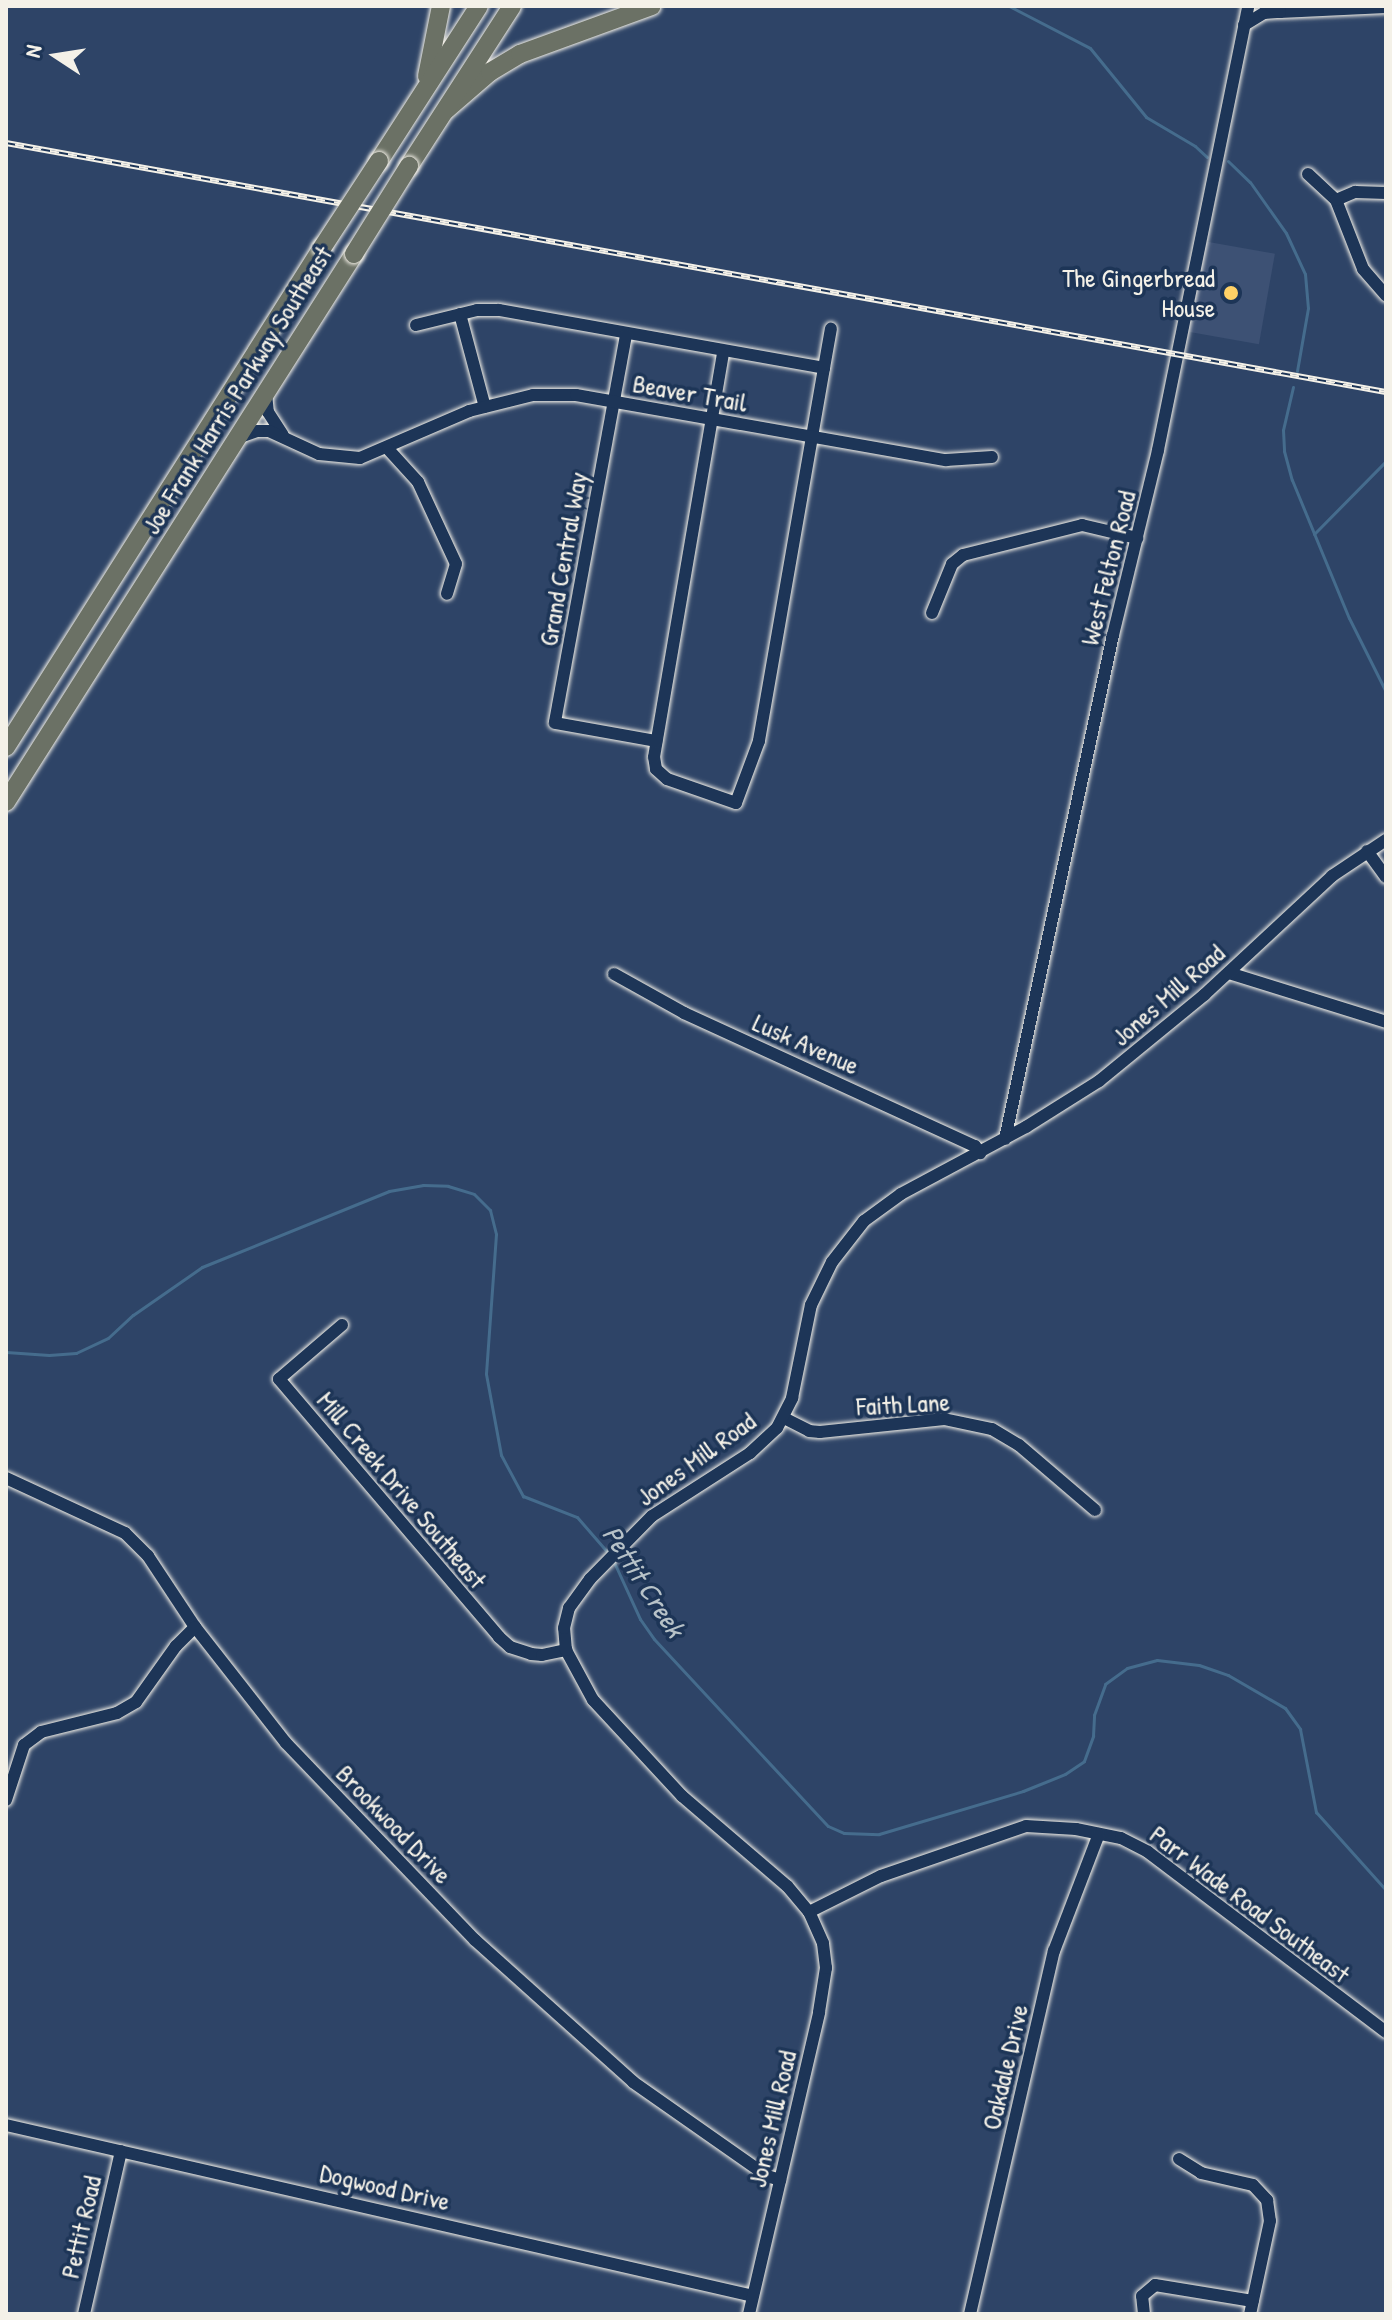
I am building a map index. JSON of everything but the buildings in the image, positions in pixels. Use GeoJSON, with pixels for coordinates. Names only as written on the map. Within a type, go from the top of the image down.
{"type":"FeatureCollection","features":[{"type":"Feature","properties":{"kind":"highway"},"geometry":{"type":"LineString","coordinates":[[420,98],[441,6]]}},
{"type":"Feature","properties":{"kind":"highway","name":"Joe Frank Harris Parkway Southeast"},"geometry":{"type":"LineString","coordinates":[[6,747],[479,6]]}},
{"type":"Feature","properties":{"kind":"highway","name":"Joe Frank Harris Parkway Southeast"},"geometry":{"type":"LineString","coordinates":[[6,802],[512,6]]}},
{"type":"Feature","properties":{"kind":"highway"},"geometry":{"type":"LineString","coordinates":[[445,111],[490,72],[520,54],[652,6]]}},
{"type":"Feature","properties":{"kind":"street","name":"West Felton Road"},"geometry":{"type":"LineString","coordinates":[[1005,1139],[1113,635],[1137,538],[1248,6]]}},
{"type":"Feature","properties":{"kind":"street"},"geometry":{"type":"LineString","coordinates":[[1244,25],[1276,9],[1386,7]]}},
{"type":"Feature","properties":{"kind":"street"},"geometry":{"type":"LineString","coordinates":[[1308,174],[1336,200],[1363,269],[1386,295]]}},
{"type":"Feature","properties":{"kind":"street"},"geometry":{"type":"LineString","coordinates":[[1336,200],[1355,192],[1386,193]]}},
{"type":"Feature","properties":{"kind":"street"},"geometry":{"type":"LineString","coordinates":[[416,325],[460,314],[499,310],[824,368]]}},
{"type":"Feature","properties":{"kind":"street"},"geometry":{"type":"LineString","coordinates":[[460,314],[485,407]]}},
{"type":"Feature","properties":{"kind":"street"},"geometry":{"type":"LineString","coordinates":[[723,352],[654,757],[661,774],[736,803],[759,741],[831,329]]}},
{"type":"Feature","properties":{"kind":"street","name":"Grand Central Way"},"geometry":{"type":"LineString","coordinates":[[626,335],[555,723],[656,741]]}},
{"type":"Feature","properties":{"kind":"street"},"geometry":{"type":"LineString","coordinates":[[266,392],[268,412],[285,437]]}},
{"type":"Feature","properties":{"kind":"street","name":"Beaver Trail"},"geometry":{"type":"LineString","coordinates":[[237,438],[263,431],[285,437],[309,451],[337,458],[360,458],[485,407],[533,395],[576,395],[946,460],[992,457]]}},
{"type":"Feature","properties":{"kind":"street"},"geometry":{"type":"LineString","coordinates":[[388,449],[418,482],[456,564],[447,594]]}},
{"type":"Feature","properties":{"kind":"street"},"geometry":{"type":"LineString","coordinates":[[932,613],[952,564],[963,555],[1082,525],[1137,538]]}},
{"type":"Feature","properties":{"kind":"street","name":"Jones Mill Road"},"geometry":{"type":"LineString","coordinates":[[749,2314],[825,1979],[823,1943],[809,1912],[787,1886],[706,1818],[625,1737],[582,1684],[566,1650],[566,1615],[590,1579],[624,1542],[664,1507],[758,1447],[784,1418],[792,1398],[808,1311],[838,1253],[856,1229],[881,1207],[1005,1139],[1099,1081],[1229,973],[1332,876],[1386,840]]}},
{"type":"Feature","properties":{"kind":"street"},"geometry":{"type":"LineString","coordinates":[[1367,851],[1386,877]]}},
{"type":"Feature","properties":{"kind":"street"},"geometry":{"type":"LineString","coordinates":[[1229,973],[1386,1022]]}},
{"type":"Feature","properties":{"kind":"street","name":"Lusk Avenue"},"geometry":{"type":"LineString","coordinates":[[614,974],[684,1013],[975,1146],[980,1153]]}},
{"type":"Feature","properties":{"kind":"street","name":"Mill Creek Drive Southeast"},"geometry":{"type":"LineString","coordinates":[[342,1325],[279,1379],[499,1637],[510,1647],[531,1654],[566,1650]]}},
{"type":"Feature","properties":{"kind":"street","name":"Faith Lane"},"geometry":{"type":"LineString","coordinates":[[784,1418],[809,1431],[820,1432],[944,1419],[992,1429],[1019,1445],[1095,1510]]}},
{"type":"Feature","properties":{"kind":"street","name":"Brookwood Drive"},"geometry":{"type":"LineString","coordinates":[[6,1478],[125,1533],[148,1556],[195,1627],[286,1743],[475,1940],[633,2082],[767,2176],[780,2180]]}},
{"type":"Feature","properties":{"kind":"street"},"geometry":{"type":"LineString","coordinates":[[6,1800],[24,1745],[41,1732],[117,1713],[136,1702],[176,1646],[195,1627]]}},
{"type":"Feature","properties":{"kind":"street","name":"Parr Wade Road Southeast"},"geometry":{"type":"LineString","coordinates":[[809,1912],[881,1876],[1026,1826],[1053,1825],[1099,1834],[1132,1842],[1169,1865],[1292,1964],[1386,2032]]}},
{"type":"Feature","properties":{"kind":"street","name":"Oakdale Drive"},"geometry":{"type":"LineString","coordinates":[[970,2314],[1054,1951],[1099,1834]]}},
{"type":"Feature","properties":{"kind":"street","name":"Dogwood Drive"},"geometry":{"type":"LineString","coordinates":[[6,2125],[753,2296]]}},
{"type":"Feature","properties":{"kind":"street","name":"Pettit Road"},"geometry":{"type":"LineString","coordinates":[[84,2314],[121,2151]]}},
{"type":"Feature","properties":{"kind":"street"},"geometry":{"type":"LineString","coordinates":[[1144,2314],[1142,2296],[1155,2285],[1252,2308],[1270,2221],[1267,2200],[1253,2185],[1201,2173],[1179,2159]]}},
{"type":"Feature","properties":{"kind":"shaded area","name":"The Gingerbread House"},"geometry":{"type":"Polygon","coordinates":[[[1203,241],[1275,254],[1259,344],[1187,332],[1203,241]]]}},
{"type":"Feature","properties":{"kind":"waterway"},"geometry":{"type":"LineString","coordinates":[[1009,6],[1090,48],[1146,117],[1195,146],[1207,157]]}},
{"type":"Feature","properties":{"kind":"waterway"},"geometry":{"type":"LineString","coordinates":[[1228,161],[1250,182],[1286,233],[1305,274],[1308,308],[1297,371]]}},
{"type":"Feature","properties":{"kind":"waterway"},"geometry":{"type":"LineString","coordinates":[[1293,387],[1283,430],[1284,451],[1292,480],[1349,618],[1386,692]]}},
{"type":"Feature","properties":{"kind":"waterway"},"geometry":{"type":"LineString","coordinates":[[1314,534],[1386,461]]}},
{"type":"Feature","properties":{"kind":"waterway","name":"Pettit Creek"},"geometry":{"type":"LineString","coordinates":[[6,1352],[76,1353],[108,1338],[133,1315],[202,1267],[389,1191],[423,1185],[448,1186],[474,1194],[490,1210],[496,1234],[486,1374],[501,1455],[523,1496],[577,1517],[609,1554]]}},
{"type":"Feature","properties":{"kind":"waterway","name":"Pettit Creek"},"geometry":{"type":"LineString","coordinates":[[613,1560],[640,1619],[654,1639],[828,1826],[844,1833],[879,1834],[1023,1791],[1065,1774],[1084,1761],[1093,1736],[1094,1715],[1105,1684],[1127,1668],[1157,1660],[1199,1665],[1228,1675],[1285,1708],[1300,1729],[1316,1812],[1386,1890]]}},
{"type":"Feature","properties":{"kind":"railway"},"geometry":{"type":"LineString","coordinates":[[6,143],[1386,392]]}},
{"type":"Feature","properties":{"kind":"place","name":"The Gingerbread House"},"geometry":{"type":"Point","coordinates":[1231,293]}}]}
